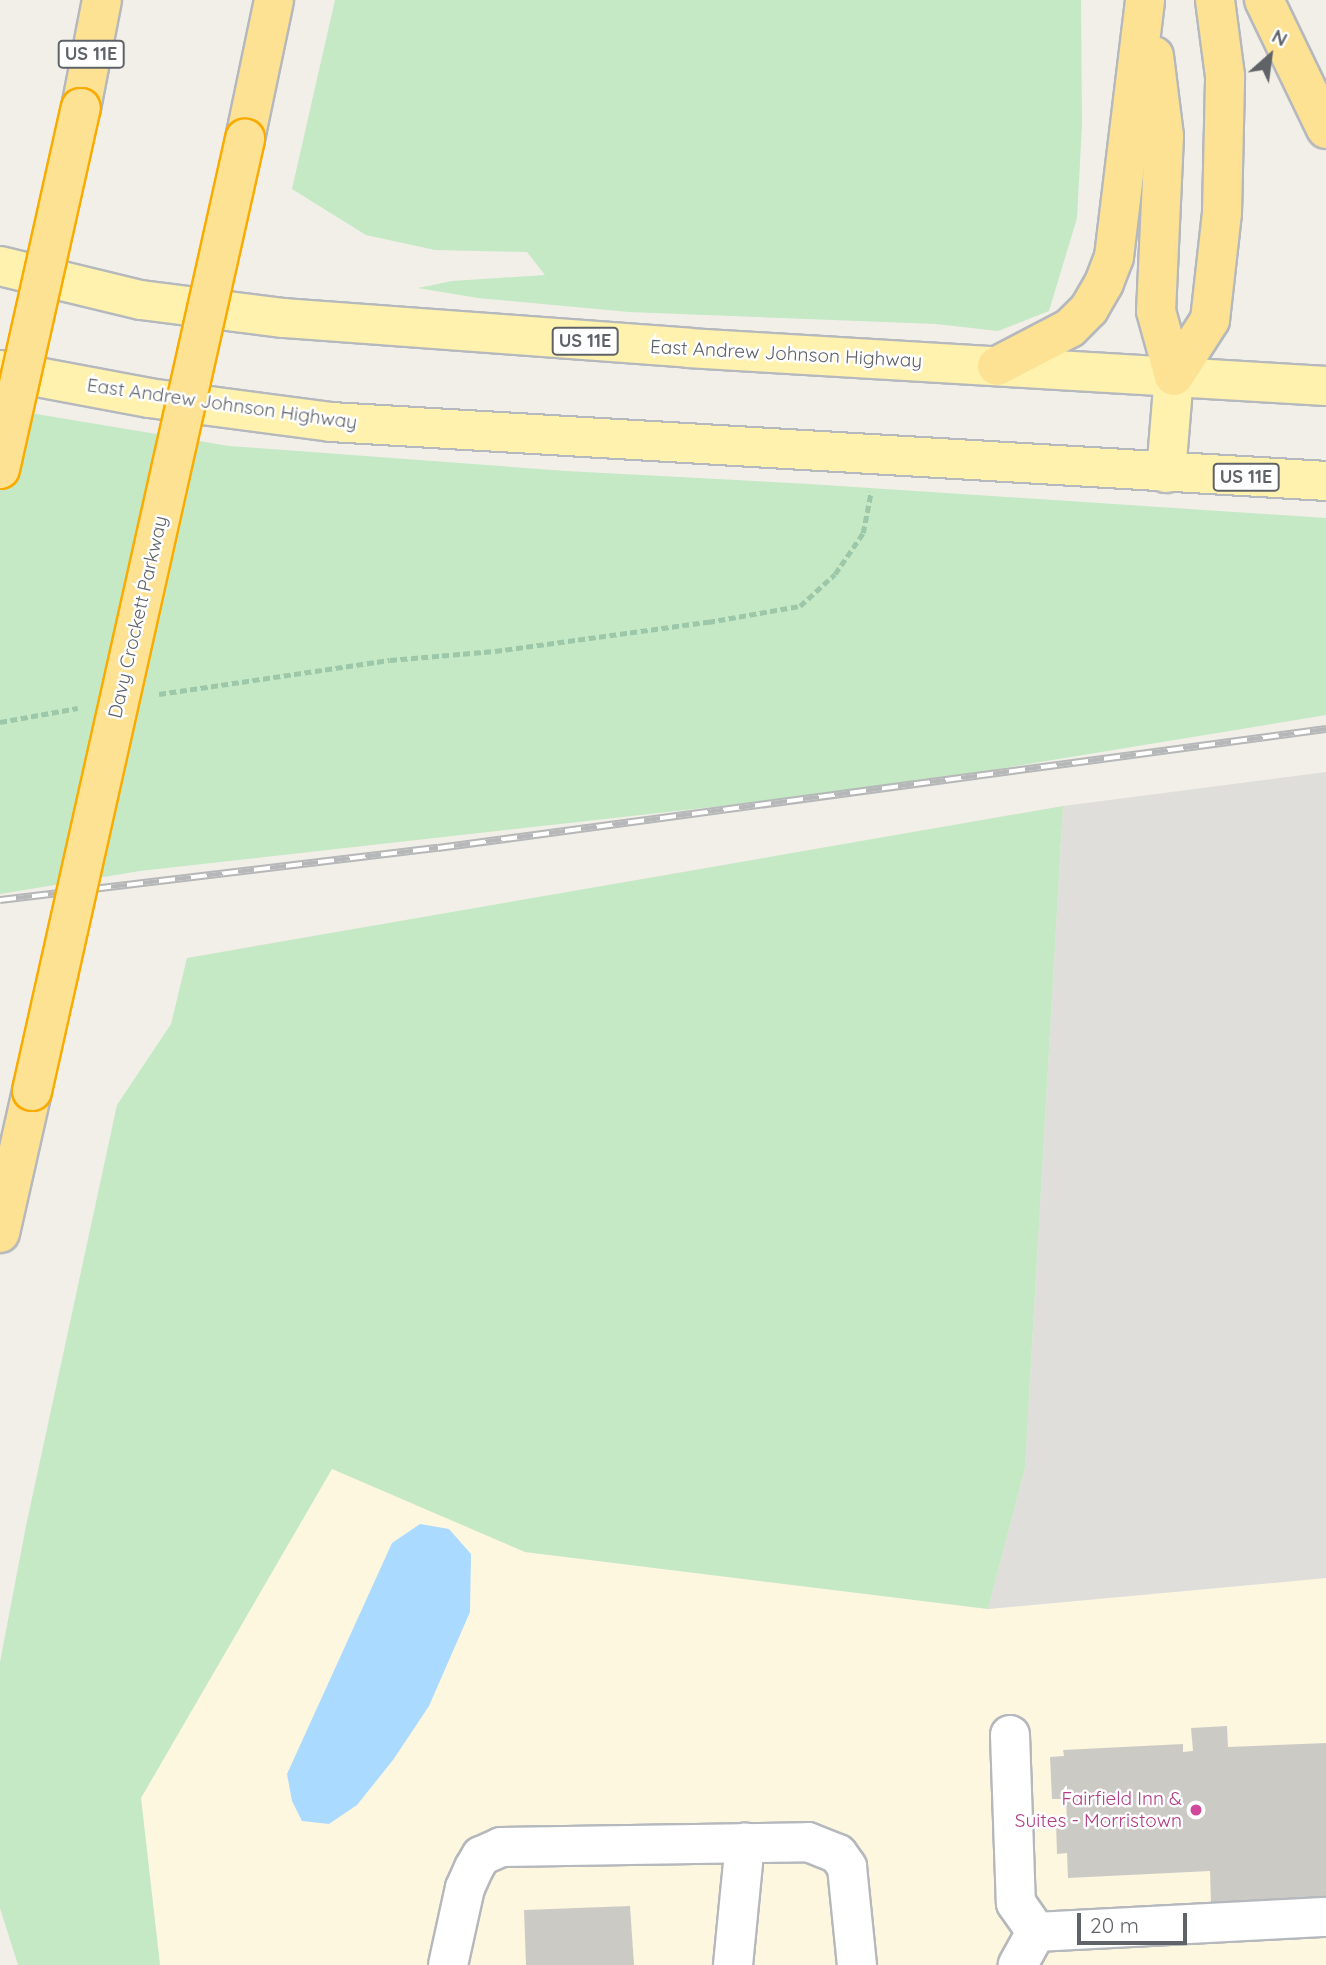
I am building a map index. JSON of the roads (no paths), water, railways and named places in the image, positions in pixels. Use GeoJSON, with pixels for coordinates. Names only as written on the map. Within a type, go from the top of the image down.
{"type":"FeatureCollection","features":[{"type":"Feature","properties":{"kind":"highway","name":"US 11E"},"geometry":{"type":"LineString","coordinates":[[0,469],[81,108],[102,0]]}},
{"type":"Feature","properties":{"kind":"highway","name":"Davy Crockett Parkway"},"geometry":{"type":"LineString","coordinates":[[0,1233],[274,0]]}},
{"type":"Feature","properties":{"kind":"highway"},"geometry":{"type":"LineString","coordinates":[[257,82],[283,55],[297,0]]}},
{"type":"Feature","properties":{"kind":"highway"},"geometry":{"type":"LineString","coordinates":[[997,366],[1070,328],[1089,309],[1109,270],[1114,257],[1146,0]]}},
{"type":"Feature","properties":{"kind":"highway"},"geometry":{"type":"LineString","coordinates":[[1146,0],[1164,136],[1157,311],[1174,376]]}},
{"type":"Feature","properties":{"kind":"highway"},"geometry":{"type":"LineString","coordinates":[[1174,376],[1210,320],[1222,214],[1225,76],[1215,0]]}},
{"type":"Feature","properties":{"kind":"highway"},"geometry":{"type":"LineString","coordinates":[[1264,0],[1326,129]]}},
{"type":"Feature","properties":{"kind":"main road","name":"East Andrew Johnson Highway"},"geometry":{"type":"LineString","coordinates":[[0,266],[141,300],[284,318],[688,348],[1326,386]]}},
{"type":"Feature","properties":{"kind":"main road","name":"East Andrew Johnson Highway"},"geometry":{"type":"LineString","coordinates":[[0,370],[149,398],[331,422],[1326,481]]}},
{"type":"Feature","properties":{"kind":"main road"},"geometry":{"type":"LineString","coordinates":[[1166,473],[1174,376]]}},
{"type":"Feature","properties":{"kind":"lane"},"geometry":{"type":"LineString","coordinates":[[1010,1735],[1016,1903],[1036,1932]]}},
{"type":"Feature","properties":{"kind":"lane"},"geometry":{"type":"LineString","coordinates":[[448,1965],[466,1888],[474,1868],[481,1856],[501,1847],[808,1842],[838,1854],[847,1867],[856,1965]]}},
{"type":"Feature","properties":{"kind":"lane"},"geometry":{"type":"LineString","coordinates":[[733,1965],[745,1843]]}},
{"type":"Feature","properties":{"kind":"lane"},"geometry":{"type":"LineString","coordinates":[[1036,1932],[1326,1917]]}},
{"type":"Feature","properties":{"kind":"lane"},"geometry":{"type":"LineString","coordinates":[[1018,1965],[1036,1932]]}},
{"type":"Feature","properties":{"kind":"water"},"geometry":{"type":"Polygon","coordinates":[[[420,1524],[449,1529],[471,1554],[470,1612],[429,1706],[393,1760],[357,1805],[329,1824],[302,1821],[292,1801],[287,1774],[392,1543],[420,1524]]]}},
{"type":"Feature","properties":{"kind":"railway"},"geometry":{"type":"LineString","coordinates":[[0,900],[438,848],[1326,729]]}},
{"type":"Feature","properties":{"kind":"place","name":"Fairfield Inn & Suites - Morristown"},"geometry":{"type":"Point","coordinates":[1196,1810]}}]}
